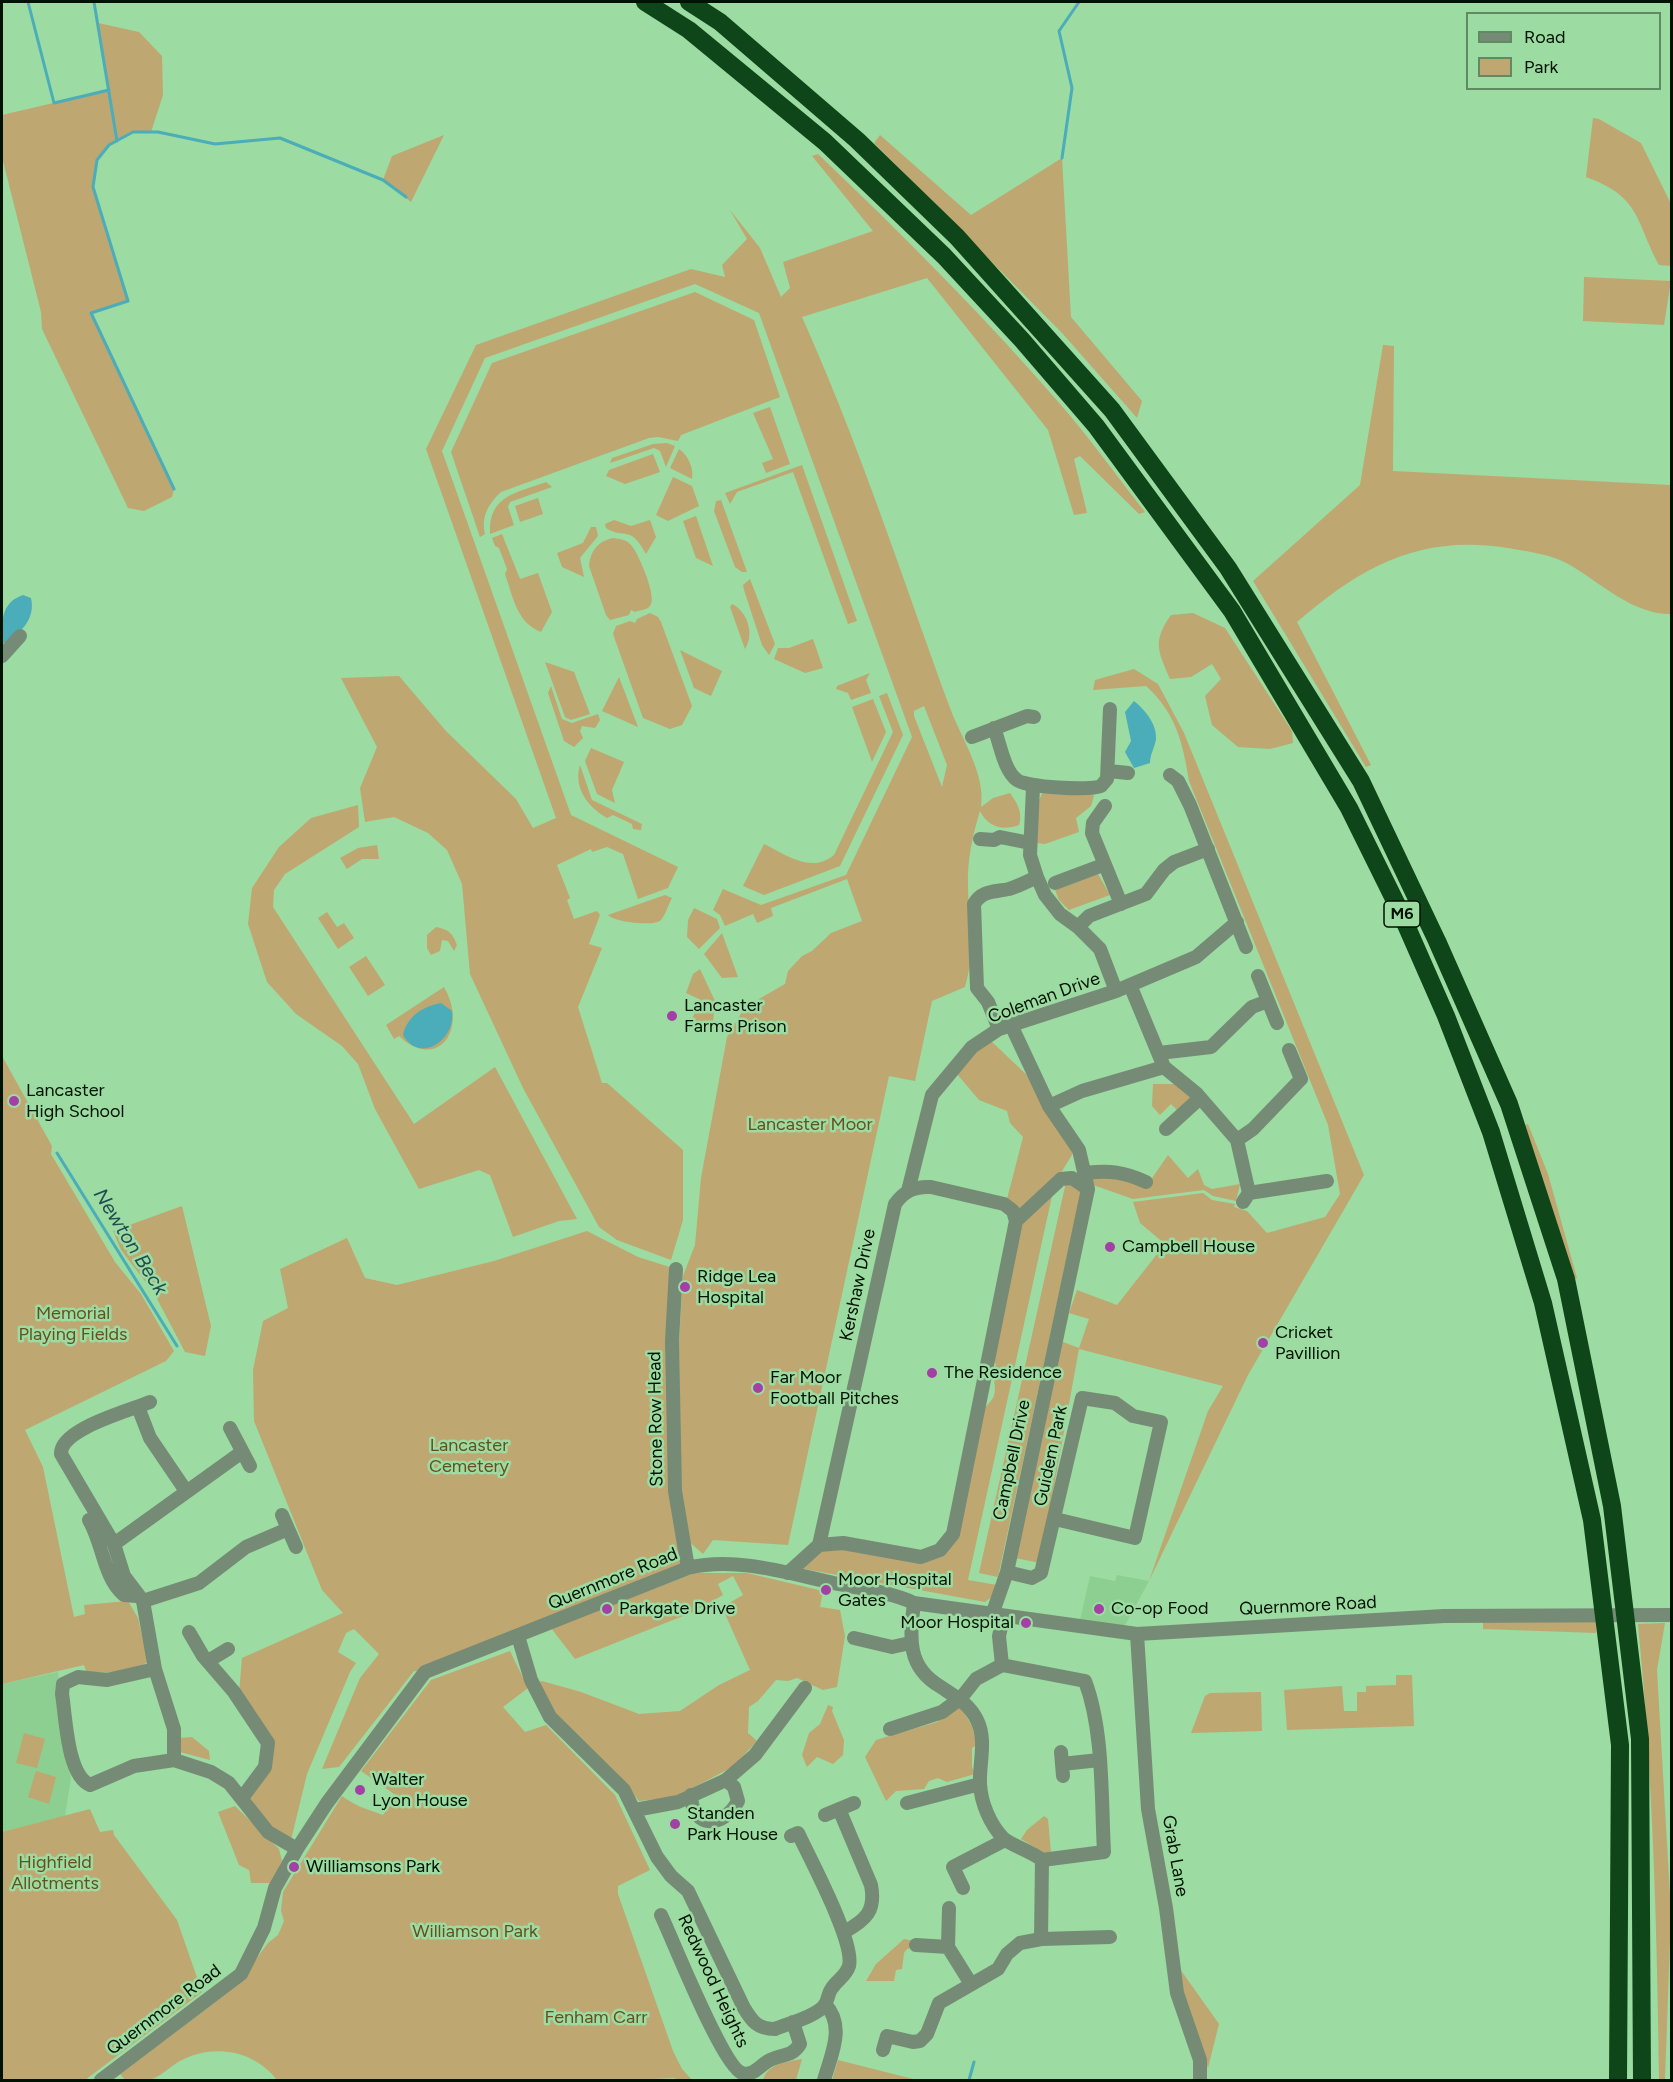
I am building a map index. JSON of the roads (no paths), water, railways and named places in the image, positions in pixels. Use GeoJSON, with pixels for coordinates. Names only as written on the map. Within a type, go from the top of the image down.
{"type":"FeatureCollection","features":[{"type":"Feature","properties":{"kind":"highway","name":"M6"},"geometry":{"type":"LineString","coordinates":[[645,2],[689,30],[825,142],[944,256],[1022,340],[1096,426],[1232,611],[1349,808],[1399,909],[1446,1016],[1494,1143],[1543,1303],[1592,1521],[1620,1745],[1618,2080]]}},
{"type":"Feature","properties":{"kind":"highway","name":"M6"},"geometry":{"type":"LineString","coordinates":[[689,2],[720,22],[857,140],[957,237],[1112,410],[1228,568],[1361,780],[1437,941],[1509,1104],[1566,1279],[1612,1506],[1640,1739],[1642,2080]]}},
{"type":"Feature","properties":{"kind":"street"},"geometry":{"type":"LineString","coordinates":[[2,656],[20,636]]}},
{"type":"Feature","properties":{"kind":"street"},"geometry":{"type":"LineString","coordinates":[[994,728],[1016,780],[1033,788],[1101,786],[1107,779],[1109,771],[1110,709]]}},
{"type":"Feature","properties":{"kind":"street"},"geometry":{"type":"LineString","coordinates":[[972,737],[1027,716],[1034,717]]}},
{"type":"Feature","properties":{"kind":"street"},"geometry":{"type":"LineString","coordinates":[[1109,771],[1128,773]]}},
{"type":"Feature","properties":{"kind":"street"},"geometry":{"type":"LineString","coordinates":[[1170,775],[1178,781],[1208,849],[1246,947]]}},
{"type":"Feature","properties":{"kind":"street"},"geometry":{"type":"LineString","coordinates":[[1033,788],[1030,855],[1037,877],[1045,895],[1060,914],[1078,927],[1100,949],[1116,991]]}},
{"type":"Feature","properties":{"kind":"street"},"geometry":{"type":"LineString","coordinates":[[1105,806],[1091,829],[1103,865],[1121,904]]}},
{"type":"Feature","properties":{"kind":"street"},"geometry":{"type":"LineString","coordinates":[[980,839],[1000,837],[1030,843]]}},
{"type":"Feature","properties":{"kind":"street"},"geometry":{"type":"LineString","coordinates":[[1078,927],[1089,916],[1146,894],[1173,862],[1208,849]]}},
{"type":"Feature","properties":{"kind":"street"},"geometry":{"type":"LineString","coordinates":[[1056,883],[1103,865]]}},
{"type":"Feature","properties":{"kind":"street","name":"Campbell Drive"},"geometry":{"type":"LineString","coordinates":[[1002,1665],[998,1618],[1088,1189],[1079,1150],[1049,1106],[1005,1028],[977,988],[974,904],[978,897],[985,893],[1007,890],[1037,877]]}},
{"type":"Feature","properties":{"kind":"street","name":"Coleman Drive"},"geometry":{"type":"LineString","coordinates":[[908,1191],[932,1095],[972,1047],[1005,1028],[1116,991],[1196,957],[1236,922]]}},
{"type":"Feature","properties":{"kind":"street"},"geometry":{"type":"LineString","coordinates":[[1258,976],[1277,1023]]}},
{"type":"Feature","properties":{"kind":"street"},"geometry":{"type":"LineString","coordinates":[[1130,985],[1169,1071],[1200,1098],[1237,1140],[1246,1197],[1327,1181]]}},
{"type":"Feature","properties":{"kind":"street"},"geometry":{"type":"LineString","coordinates":[[1159,1053],[1211,1047],[1252,1007],[1268,1000]]}},
{"type":"Feature","properties":{"kind":"street"},"geometry":{"type":"LineString","coordinates":[[1237,1140],[1253,1129],[1301,1079],[1289,1050]]}},
{"type":"Feature","properties":{"kind":"street"},"geometry":{"type":"LineString","coordinates":[[1049,1106],[1082,1091],[1135,1075],[1169,1071]]}},
{"type":"Feature","properties":{"kind":"street"},"geometry":{"type":"LineString","coordinates":[[920,1087],[932,1095]]}},
{"type":"Feature","properties":{"kind":"street"},"geometry":{"type":"LineString","coordinates":[[1166,1129],[1200,1098]]}},
{"type":"Feature","properties":{"kind":"street"},"geometry":{"type":"LineString","coordinates":[[1086,1173],[1122,1171],[1146,1182]]}},
{"type":"Feature","properties":{"kind":"street"},"geometry":{"type":"LineString","coordinates":[[1016,1221],[1061,1179],[1072,1178],[1088,1189]]}},
{"type":"Feature","properties":{"kind":"street"},"geometry":{"type":"LineString","coordinates":[[788,1573],[819,1545],[843,1543],[921,1557],[940,1550],[953,1534],[1016,1221],[1013,1211],[1004,1204],[994,1201],[931,1186],[918,1186],[908,1191]]}},
{"type":"Feature","properties":{"kind":"street","name":"Kershaw Drive"},"geometry":{"type":"LineString","coordinates":[[819,1545],[895,1204],[908,1191]]}},
{"type":"Feature","properties":{"kind":"street","name":"Stone Row Head"},"geometry":{"type":"LineString","coordinates":[[676,1269],[672,1341],[675,1491],[688,1568]]}},
{"type":"Feature","properties":{"kind":"street","name":"Guidem Park"},"geometry":{"type":"LineString","coordinates":[[1007,1572],[1032,1578],[1041,1573],[1082,1398],[1115,1403],[1133,1416],[1161,1422],[1135,1538],[1055,1519]]}},
{"type":"Feature","properties":{"kind":"street"},"geometry":{"type":"LineString","coordinates":[[174,1760],[174,1730],[155,1669],[140,1599],[124,1576],[114,1544],[61,1454],[61,1446],[66,1439],[100,1421],[144,1405],[150,1438],[186,1491]]}},
{"type":"Feature","properties":{"kind":"street"},"geometry":{"type":"LineString","coordinates":[[230,1428],[250,1466]]}},
{"type":"Feature","properties":{"kind":"street"},"geometry":{"type":"LineString","coordinates":[[114,1544],[242,1452]]}},
{"type":"Feature","properties":{"kind":"street"},"geometry":{"type":"LineString","coordinates":[[81,1507],[101,1542],[112,1581],[124,1594],[140,1599],[199,1583],[246,1547],[288,1529]]}},
{"type":"Feature","properties":{"kind":"street"},"geometry":{"type":"LineString","coordinates":[[282,1515],[296,1547]]}},
{"type":"Feature","properties":{"kind":"street","name":"Quernmore Road"},"geometry":{"type":"LineString","coordinates":[[101,2080],[241,1974],[264,1928],[275,1888],[297,1849],[327,1803],[425,1672],[688,1568],[700,1565],[747,1565],[889,1594],[914,1603],[998,1618],[1137,1634],[1444,1616],[1671,1615]]}},
{"type":"Feature","properties":{"kind":"street"},"geometry":{"type":"LineString","coordinates":[[890,1729],[933,1716],[961,1698],[976,1679],[1002,1665],[1085,1681],[1093,1705],[1099,1760],[1104,1859],[1042,1860],[1030,1850],[1005,1840],[988,1814],[980,1784],[983,1744],[978,1721],[961,1698],[939,1686],[923,1673],[910,1643],[914,1603]]}},
{"type":"Feature","properties":{"kind":"street"},"geometry":{"type":"LineString","coordinates":[[189,1632],[208,1661],[234,1692],[268,1743],[265,1767],[242,1798]]}},
{"type":"Feature","properties":{"kind":"street","name":"Grab Lane"},"geometry":{"type":"LineString","coordinates":[[1137,1634],[1148,1809],[1166,1908],[1177,1993],[1200,2060],[1200,2080]]}},
{"type":"Feature","properties":{"kind":"street"},"geometry":{"type":"LineString","coordinates":[[518,1636],[531,1680],[550,1717],[624,1790],[657,1857],[671,1876],[688,1891],[754,2024],[761,2028],[775,2029],[794,2022],[825,2004],[832,1988],[846,1974],[849,1965],[850,1955],[844,1932],[798,1833],[790,1836]]}},
{"type":"Feature","properties":{"kind":"street"},"geometry":{"type":"LineString","coordinates":[[854,1638],[892,1647],[910,1643]]}},
{"type":"Feature","properties":{"kind":"street"},"geometry":{"type":"LineString","coordinates":[[208,1661],[228,1649]]}},
{"type":"Feature","properties":{"kind":"street"},"geometry":{"type":"LineString","coordinates":[[155,1669],[107,1680],[78,1677],[63,1684],[62,1694],[72,1758],[84,1788],[134,1766],[174,1760],[217,1775],[230,1783],[268,1832],[297,1849]]}},
{"type":"Feature","properties":{"kind":"street"},"geometry":{"type":"LineString","coordinates":[[635,1810],[678,1802],[726,1780],[755,1755],[805,1688]]}},
{"type":"Feature","properties":{"kind":"street"},"geometry":{"type":"LineString","coordinates":[[1062,1764],[1099,1760]]}},
{"type":"Feature","properties":{"kind":"street"},"geometry":{"type":"LineString","coordinates":[[691,1796],[691,1808],[699,1817],[709,1822],[721,1821],[733,1811],[738,1801],[734,1787],[726,1780]]}},
{"type":"Feature","properties":{"kind":"street"},"geometry":{"type":"LineString","coordinates":[[907,1803],[980,1784]]}},
{"type":"Feature","properties":{"kind":"street"},"geometry":{"type":"LineString","coordinates":[[825,1815],[854,1803]]}},
{"type":"Feature","properties":{"kind":"street"},"geometry":{"type":"LineString","coordinates":[[839,1809],[874,1896],[873,1908],[867,1917],[844,1932]]}},
{"type":"Feature","properties":{"kind":"street"},"geometry":{"type":"LineString","coordinates":[[963,1888],[953,1867],[1005,1840]]}},
{"type":"Feature","properties":{"kind":"street"},"geometry":{"type":"LineString","coordinates":[[1041,1939],[1042,1860]]}},
{"type":"Feature","properties":{"kind":"street"},"geometry":{"type":"LineString","coordinates":[[949,1908],[948,1947],[971,1984]]}},
{"type":"Feature","properties":{"kind":"street","name":"Redwood Heights"},"geometry":{"type":"LineString","coordinates":[[661,1915],[717,2040],[735,2069],[744,2074],[753,2073],[769,2060],[795,2052],[800,2044],[794,2022]]}},
{"type":"Feature","properties":{"kind":"street"},"geometry":{"type":"LineString","coordinates":[[883,2050],[889,2029],[913,2042],[920,2040],[927,2034],[939,2003],[999,1969],[1007,1954],[1020,1943],[1041,1939],[1110,1936]]}},
{"type":"Feature","properties":{"kind":"street"},"geometry":{"type":"LineString","coordinates":[[916,1945],[948,1947]]}},
{"type":"Feature","properties":{"kind":"street"},"geometry":{"type":"LineString","coordinates":[[824,2080],[837,2032],[836,2021],[825,2004]]}},
{"type":"Feature","properties":{"kind":"water"},"geometry":{"type":"Polygon","coordinates":[[[23,595],[31,598],[29,619],[15,636],[2,644],[6,608],[15,598],[23,595]]]}},
{"type":"Feature","properties":{"kind":"water"},"geometry":{"type":"Polygon","coordinates":[[[1134,701],[1150,718],[1155,728],[1156,739],[1150,763],[1134,768],[1125,752],[1131,741],[1125,712],[1134,701]]]}},
{"type":"Feature","properties":{"kind":"water"},"geometry":{"type":"Polygon","coordinates":[[[441,1003],[452,1011],[452,1022],[442,1039],[427,1048],[418,1048],[410,1044],[403,1035],[408,1022],[423,1009],[441,1003]]]}},
{"type":"Feature","properties":{"kind":"waterway"},"geometry":{"type":"LineString","coordinates":[[28,2],[54,103],[109,90]]}},
{"type":"Feature","properties":{"kind":"waterway"},"geometry":{"type":"LineString","coordinates":[[94,2],[117,141]]}},
{"type":"Feature","properties":{"kind":"waterway"},"geometry":{"type":"LineString","coordinates":[[1062,158],[1072,88],[1059,31],[1079,2]]}},
{"type":"Feature","properties":{"kind":"waterway"},"geometry":{"type":"LineString","coordinates":[[174,489],[91,313],[128,301],[93,187],[97,160],[109,145],[133,132],[158,132],[215,144],[280,138],[383,180],[406,197]]}},
{"type":"Feature","properties":{"kind":"waterway","name":"Newton Beck"},"geometry":{"type":"LineString","coordinates":[[57,1153],[177,1346]]}},
{"type":"Feature","properties":{"kind":"waterway"},"geometry":{"type":"LineString","coordinates":[[969,2080],[974,2062]]}},
{"type":"Feature","properties":{"kind":"place","name":"Lancaster Farms Prison"},"geometry":{"type":"Point","coordinates":[672,1016]}},
{"type":"Feature","properties":{"kind":"place","name":"Lancaster High School"},"geometry":{"type":"Point","coordinates":[14,1101]}},
{"type":"Feature","properties":{"kind":"place","name":"Campbell House"},"geometry":{"type":"Point","coordinates":[1110,1247]}},
{"type":"Feature","properties":{"kind":"place","name":"Ridge Lea Hospital"},"geometry":{"type":"Point","coordinates":[685,1287]}},
{"type":"Feature","properties":{"kind":"place","name":"Cricket Pavillion"},"geometry":{"type":"Point","coordinates":[1263,1343]}},
{"type":"Feature","properties":{"kind":"place","name":"The Residence"},"geometry":{"type":"Point","coordinates":[932,1373]}},
{"type":"Feature","properties":{"kind":"place","name":"Far Moor Football Pitches"},"geometry":{"type":"Point","coordinates":[758,1388]}},
{"type":"Feature","properties":{"kind":"place","name":"Moor Hospital Gates"},"geometry":{"type":"Point","coordinates":[826,1590]}},
{"type":"Feature","properties":{"kind":"place","name":"Parkgate Drive"},"geometry":{"type":"Point","coordinates":[607,1609]}},
{"type":"Feature","properties":{"kind":"place","name":"Co-op Food"},"geometry":{"type":"Point","coordinates":[1099,1609]}},
{"type":"Feature","properties":{"kind":"place","name":"Moor Hospital"},"geometry":{"type":"Point","coordinates":[1026,1623]}},
{"type":"Feature","properties":{"kind":"place","name":"Walter Lyon House"},"geometry":{"type":"Point","coordinates":[360,1790]}},
{"type":"Feature","properties":{"kind":"place","name":"Standen Park House"},"geometry":{"type":"Point","coordinates":[675,1824]}},
{"type":"Feature","properties":{"kind":"place","name":"Williamsons Park"},"geometry":{"type":"Point","coordinates":[294,1867]}},
{"type":"Feature","properties":{"kind":"park label","name":"Lancaster Moor"},"geometry":{"type":"Point","coordinates":[810,1125]}},
{"type":"Feature","properties":{"kind":"park label","name":"Memorial Playing Fields"},"geometry":{"type":"Point","coordinates":[73,1324]}},
{"type":"Feature","properties":{"kind":"park label","name":"Lancaster Cemetery"},"geometry":{"type":"Point","coordinates":[469,1456]}},
{"type":"Feature","properties":{"kind":"park label","name":"Highfield Allotments"},"geometry":{"type":"Point","coordinates":[55,1873]}},
{"type":"Feature","properties":{"kind":"park label","name":"Williamson Park"},"geometry":{"type":"Point","coordinates":[475,1932]}},
{"type":"Feature","properties":{"kind":"park label","name":"Fenham Carr"},"geometry":{"type":"Point","coordinates":[596,2018]}}]}
